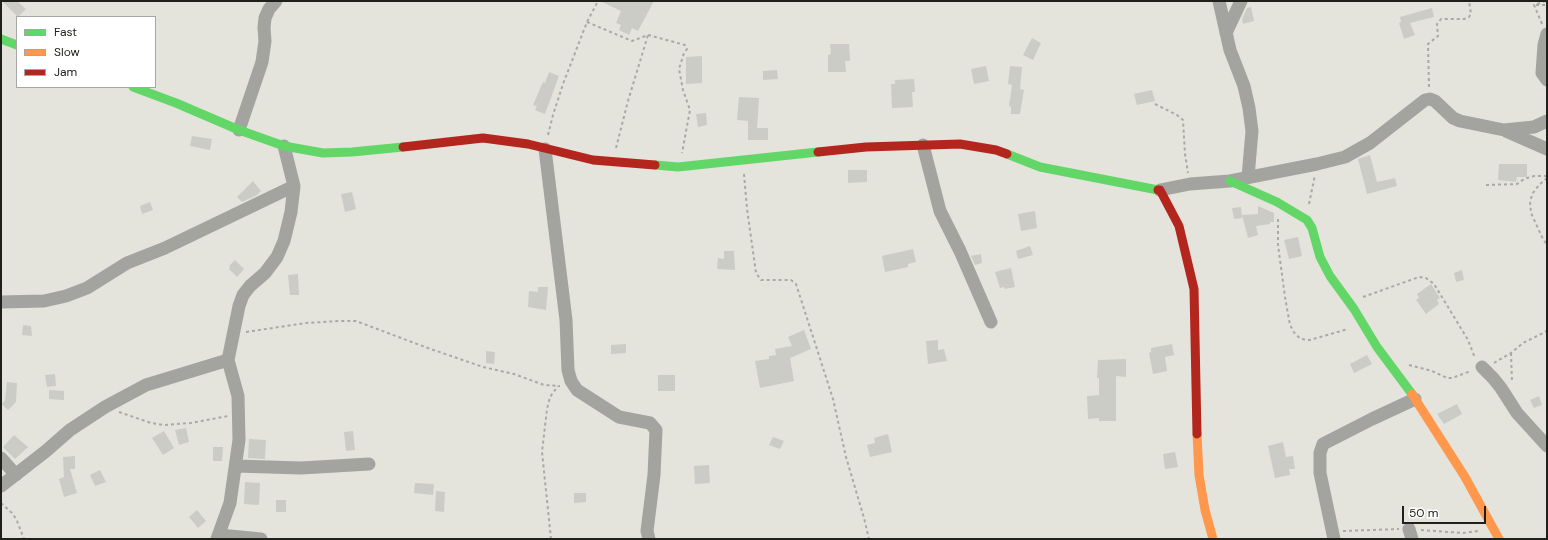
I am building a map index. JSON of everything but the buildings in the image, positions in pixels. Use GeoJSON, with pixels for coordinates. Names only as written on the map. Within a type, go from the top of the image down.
{"type":"FeatureCollection","features":[{"type":"Feature","properties":{"kind":"street"},"geometry":{"type":"LineString","coordinates":[[239,130],[262,62],[265,41],[265,18],[269,9],[276,1]]}},
{"type":"Feature","properties":{"kind":"street"},"geometry":{"type":"LineString","coordinates":[[1219,1],[1230,50],[1244,86],[1249,108],[1252,131],[1248,177]]}},
{"type":"Feature","properties":{"kind":"street"},"geometry":{"type":"LineString","coordinates":[[1226,33],[1242,1]]}},
{"type":"Feature","properties":{"kind":"street"},"geometry":{"type":"LineString","coordinates":[[1547,34],[1544,45],[1542,73],[1547,80]]}},
{"type":"Feature","properties":{"kind":"street"},"geometry":{"type":"LineString","coordinates":[[1,39],[16,45]]}},
{"type":"Feature","properties":{"kind":"street"},"geometry":{"type":"LineString","coordinates":[[136,88],[176,103],[239,130],[284,146],[323,153],[352,152],[483,138],[528,144],[545,150],[593,160],[678,167],[866,147],[960,144],[996,150],[1040,167],[1160,190],[1190,184],[1230,181],[1345,157],[1370,143],[1415,106],[1425,100],[1430,99],[1440,105],[1453,118],[1460,121],[1504,130],[1547,149]]}},
{"type":"Feature","properties":{"kind":"street"},"geometry":{"type":"LineString","coordinates":[[1504,130],[1534,127],[1547,121]]}},
{"type":"Feature","properties":{"kind":"street"},"geometry":{"type":"LineString","coordinates":[[923,145],[940,211],[992,322]]}},
{"type":"Feature","properties":{"kind":"street"},"geometry":{"type":"LineString","coordinates":[[261,539],[218,537],[230,503],[239,440],[238,396],[228,360],[239,306],[243,295],[250,286],[265,273],[277,257],[284,241],[291,212],[294,186],[284,146]]}},
{"type":"Feature","properties":{"kind":"street"},"geometry":{"type":"LineString","coordinates":[[545,150],[566,313],[568,370],[571,381],[577,390],[620,417],[650,423],[656,430],[654,474],[648,539]]}},
{"type":"Feature","properties":{"kind":"street"},"geometry":{"type":"LineString","coordinates":[[1230,181],[1277,202],[1307,220],[1312,228],[1320,257],[1330,276],[1363,326],[1415,399],[1465,477],[1499,539]]}},
{"type":"Feature","properties":{"kind":"street"},"geometry":{"type":"LineString","coordinates":[[1,302],[44,301],[66,296],[87,288],[127,264],[165,248],[294,186]]}},
{"type":"Feature","properties":{"kind":"street"},"geometry":{"type":"LineString","coordinates":[[1160,190],[1179,226],[1194,289],[1199,475],[1205,510],[1214,539]]}},
{"type":"Feature","properties":{"kind":"street"},"geometry":{"type":"LineString","coordinates":[[1,486],[70,430],[105,407],[146,385],[228,360]]}},
{"type":"Feature","properties":{"kind":"street"},"geometry":{"type":"LineString","coordinates":[[1479,365],[1493,378],[1517,413],[1547,446]]}},
{"type":"Feature","properties":{"kind":"street"},"geometry":{"type":"LineString","coordinates":[[1334,539],[1320,473],[1320,453],[1323,444],[1415,399]]}},
{"type":"Feature","properties":{"kind":"street"},"geometry":{"type":"LineString","coordinates":[[1,458],[16,475]]}},
{"type":"Feature","properties":{"kind":"street"},"geometry":{"type":"LineString","coordinates":[[236,466],[301,468],[369,464]]}},
{"type":"Feature","properties":{"kind":"path"},"geometry":{"type":"LineString","coordinates":[[545,150],[553,115],[563,84],[587,22],[598,1]]}},
{"type":"Feature","properties":{"kind":"path"},"geometry":{"type":"LineString","coordinates":[[1430,99],[1428,44],[1438,36],[1437,24],[1441,19],[1464,19],[1469,17],[1471,14],[1469,1]]}},
{"type":"Feature","properties":{"kind":"path"},"geometry":{"type":"LineString","coordinates":[[1534,5],[1546,1]]}},
{"type":"Feature","properties":{"kind":"path"},"geometry":{"type":"LineString","coordinates":[[1534,5],[1547,5]]}},
{"type":"Feature","properties":{"kind":"path"},"geometry":{"type":"LineString","coordinates":[[1534,5],[1537,15],[1547,34]]}},
{"type":"Feature","properties":{"kind":"path"},"geometry":{"type":"LineString","coordinates":[[587,22],[632,41],[648,35],[685,45],[687,49],[680,69],[683,90],[690,110],[678,167]]}},
{"type":"Feature","properties":{"kind":"path"},"geometry":{"type":"LineString","coordinates":[[613,161],[628,100],[648,35]]}},
{"type":"Feature","properties":{"kind":"path"},"geometry":{"type":"LineString","coordinates":[[1155,104],[1184,120],[1185,154],[1190,184]]}},
{"type":"Feature","properties":{"kind":"path"},"geometry":{"type":"LineString","coordinates":[[743,161],[747,209],[756,273],[761,280],[791,280],[796,284],[832,399],[846,457],[869,539]]}},
{"type":"Feature","properties":{"kind":"path"},"geometry":{"type":"LineString","coordinates":[[1307,220],[1317,164]]}},
{"type":"Feature","properties":{"kind":"path"},"geometry":{"type":"LineString","coordinates":[[1486,185],[1517,184],[1524,179],[1534,176],[1547,177]]}},
{"type":"Feature","properties":{"kind":"path"},"geometry":{"type":"LineString","coordinates":[[1547,177],[1533,193],[1530,202],[1531,213],[1547,244]]}},
{"type":"Feature","properties":{"kind":"path"},"geometry":{"type":"LineString","coordinates":[[1277,202],[1278,245],[1290,326],[1295,334],[1301,339],[1310,340],[1363,326]]}},
{"type":"Feature","properties":{"kind":"path"},"geometry":{"type":"LineString","coordinates":[[1344,297],[1361,297],[1419,277],[1426,278],[1434,284],[1468,340],[1479,365]]}},
{"type":"Feature","properties":{"kind":"path"},"geometry":{"type":"LineString","coordinates":[[233,334],[306,323],[339,321],[356,322],[425,348],[483,367],[514,374],[544,385],[558,386],[571,381]]}},
{"type":"Feature","properties":{"kind":"path"},"geometry":{"type":"LineString","coordinates":[[1510,401],[1512,380],[1511,353]]}},
{"type":"Feature","properties":{"kind":"path"},"geometry":{"type":"LineString","coordinates":[[551,539],[542,452],[550,397],[558,386]]}},
{"type":"Feature","properties":{"kind":"path"},"geometry":{"type":"LineString","coordinates":[[105,407],[151,423],[164,425],[191,423],[239,414]]}},
{"type":"Feature","properties":{"kind":"path"},"geometry":{"type":"LineString","coordinates":[[1,503],[17,520],[24,539]]}},
{"type":"Feature","properties":{"kind":"traffic: fast"},"geometry":{"type":"LineString","coordinates":[[1,39],[16,45]]}},
{"type":"Feature","properties":{"kind":"traffic: fast"},"geometry":{"type":"LineString","coordinates":[[136,88],[176,103],[239,130],[284,146],[323,153],[403,147]]}},
{"type":"Feature","properties":{"kind":"traffic: fast"},"geometry":{"type":"LineString","coordinates":[[655,165],[678,167],[818,152]]}},
{"type":"Feature","properties":{"kind":"traffic: fast"},"geometry":{"type":"LineString","coordinates":[[1007,154],[1040,167],[1158,190]]}},
{"type":"Feature","properties":{"kind":"traffic: fast"},"geometry":{"type":"LineString","coordinates":[[1230,181],[1277,202],[1307,220],[1312,228],[1320,257],[1330,276],[1354,309],[1377,347],[1412,394]]}},
{"type":"Feature","properties":{"kind":"traffic: slow"},"geometry":{"type":"LineString","coordinates":[[1412,394],[1465,477],[1499,539]]}},
{"type":"Feature","properties":{"kind":"traffic: slow"},"geometry":{"type":"LineString","coordinates":[[1197,434],[1199,475],[1205,510],[1213,539]]}},
{"type":"Feature","properties":{"kind":"traffic: jam"},"geometry":{"type":"LineString","coordinates":[[403,147],[483,138],[528,144],[593,160],[655,165]]}},
{"type":"Feature","properties":{"kind":"traffic: jam"},"geometry":{"type":"LineString","coordinates":[[818,152],[866,147],[960,144],[996,150],[1007,154]]}},
{"type":"Feature","properties":{"kind":"traffic: jam"},"geometry":{"type":"LineString","coordinates":[[1158,190],[1160,190],[1179,226],[1194,289],[1197,434]]}}]}
